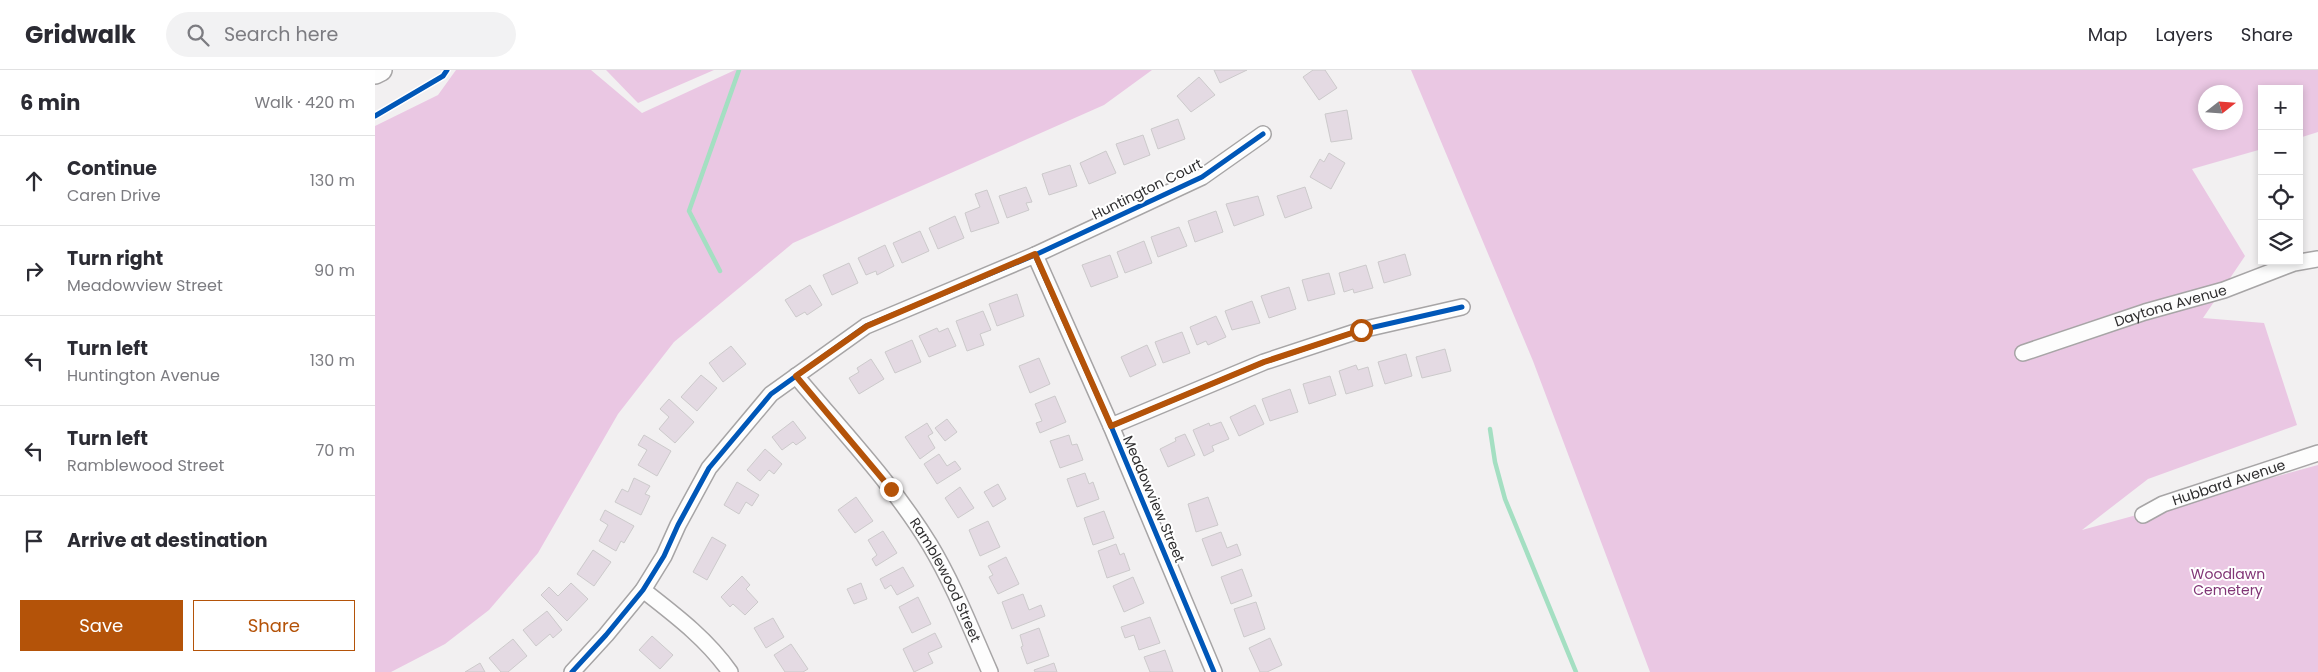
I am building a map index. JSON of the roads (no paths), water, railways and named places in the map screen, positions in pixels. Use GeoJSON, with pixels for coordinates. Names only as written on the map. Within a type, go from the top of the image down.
{"type":"FeatureCollection","features":[{"type":"Feature","properties":{"kind":"main road"},"geometry":{"type":"LineString","coordinates":[[375,73],[381,70]]}},
{"type":"Feature","properties":{"kind":"street","name":"Huntington Court"},"geometry":{"type":"LineString","coordinates":[[572,672],[643,590],[664,556],[678,525],[709,468],[771,394],[867,326],[1035,254],[1202,178],[1263,134]]}},
{"type":"Feature","properties":{"kind":"street","name":"Meadowview Street"},"geometry":{"type":"LineString","coordinates":[[1035,254],[1111,426],[1214,672]]}},
{"type":"Feature","properties":{"kind":"street","name":"Daytona Avenue"},"geometry":{"type":"LineString","coordinates":[[2023,353],[2145,312],[2224,290],[2294,263],[2318,259]]}},
{"type":"Feature","properties":{"kind":"street"},"geometry":{"type":"LineString","coordinates":[[1111,426],[1264,362],[1361,330],[1461,307]]}},
{"type":"Feature","properties":{"kind":"street","name":"Ramblewood Street"},"geometry":{"type":"LineString","coordinates":[[796,376],[891,489],[930,545],[956,594],[990,672]]}},
{"type":"Feature","properties":{"kind":"street","name":"Hubbard Avenue"},"geometry":{"type":"LineString","coordinates":[[2143,515],[2163,504],[2318,453]]}},
{"type":"Feature","properties":{"kind":"street"},"geometry":{"type":"LineString","coordinates":[[643,590],[693,630],[721,658],[730,672]]}},
{"type":"Feature","properties":{"kind":"waterway"},"geometry":{"type":"LineString","coordinates":[[720,271],[689,211],[739,70]]}},
{"type":"Feature","properties":{"kind":"waterway"},"geometry":{"type":"LineString","coordinates":[[1490,429],[1495,462],[1505,499],[1576,672]]}},
{"type":"Feature","properties":{"kind":"park label","name":"Woodlawn Cemetery"},"geometry":{"type":"Point","coordinates":[2228,582]}}]}
